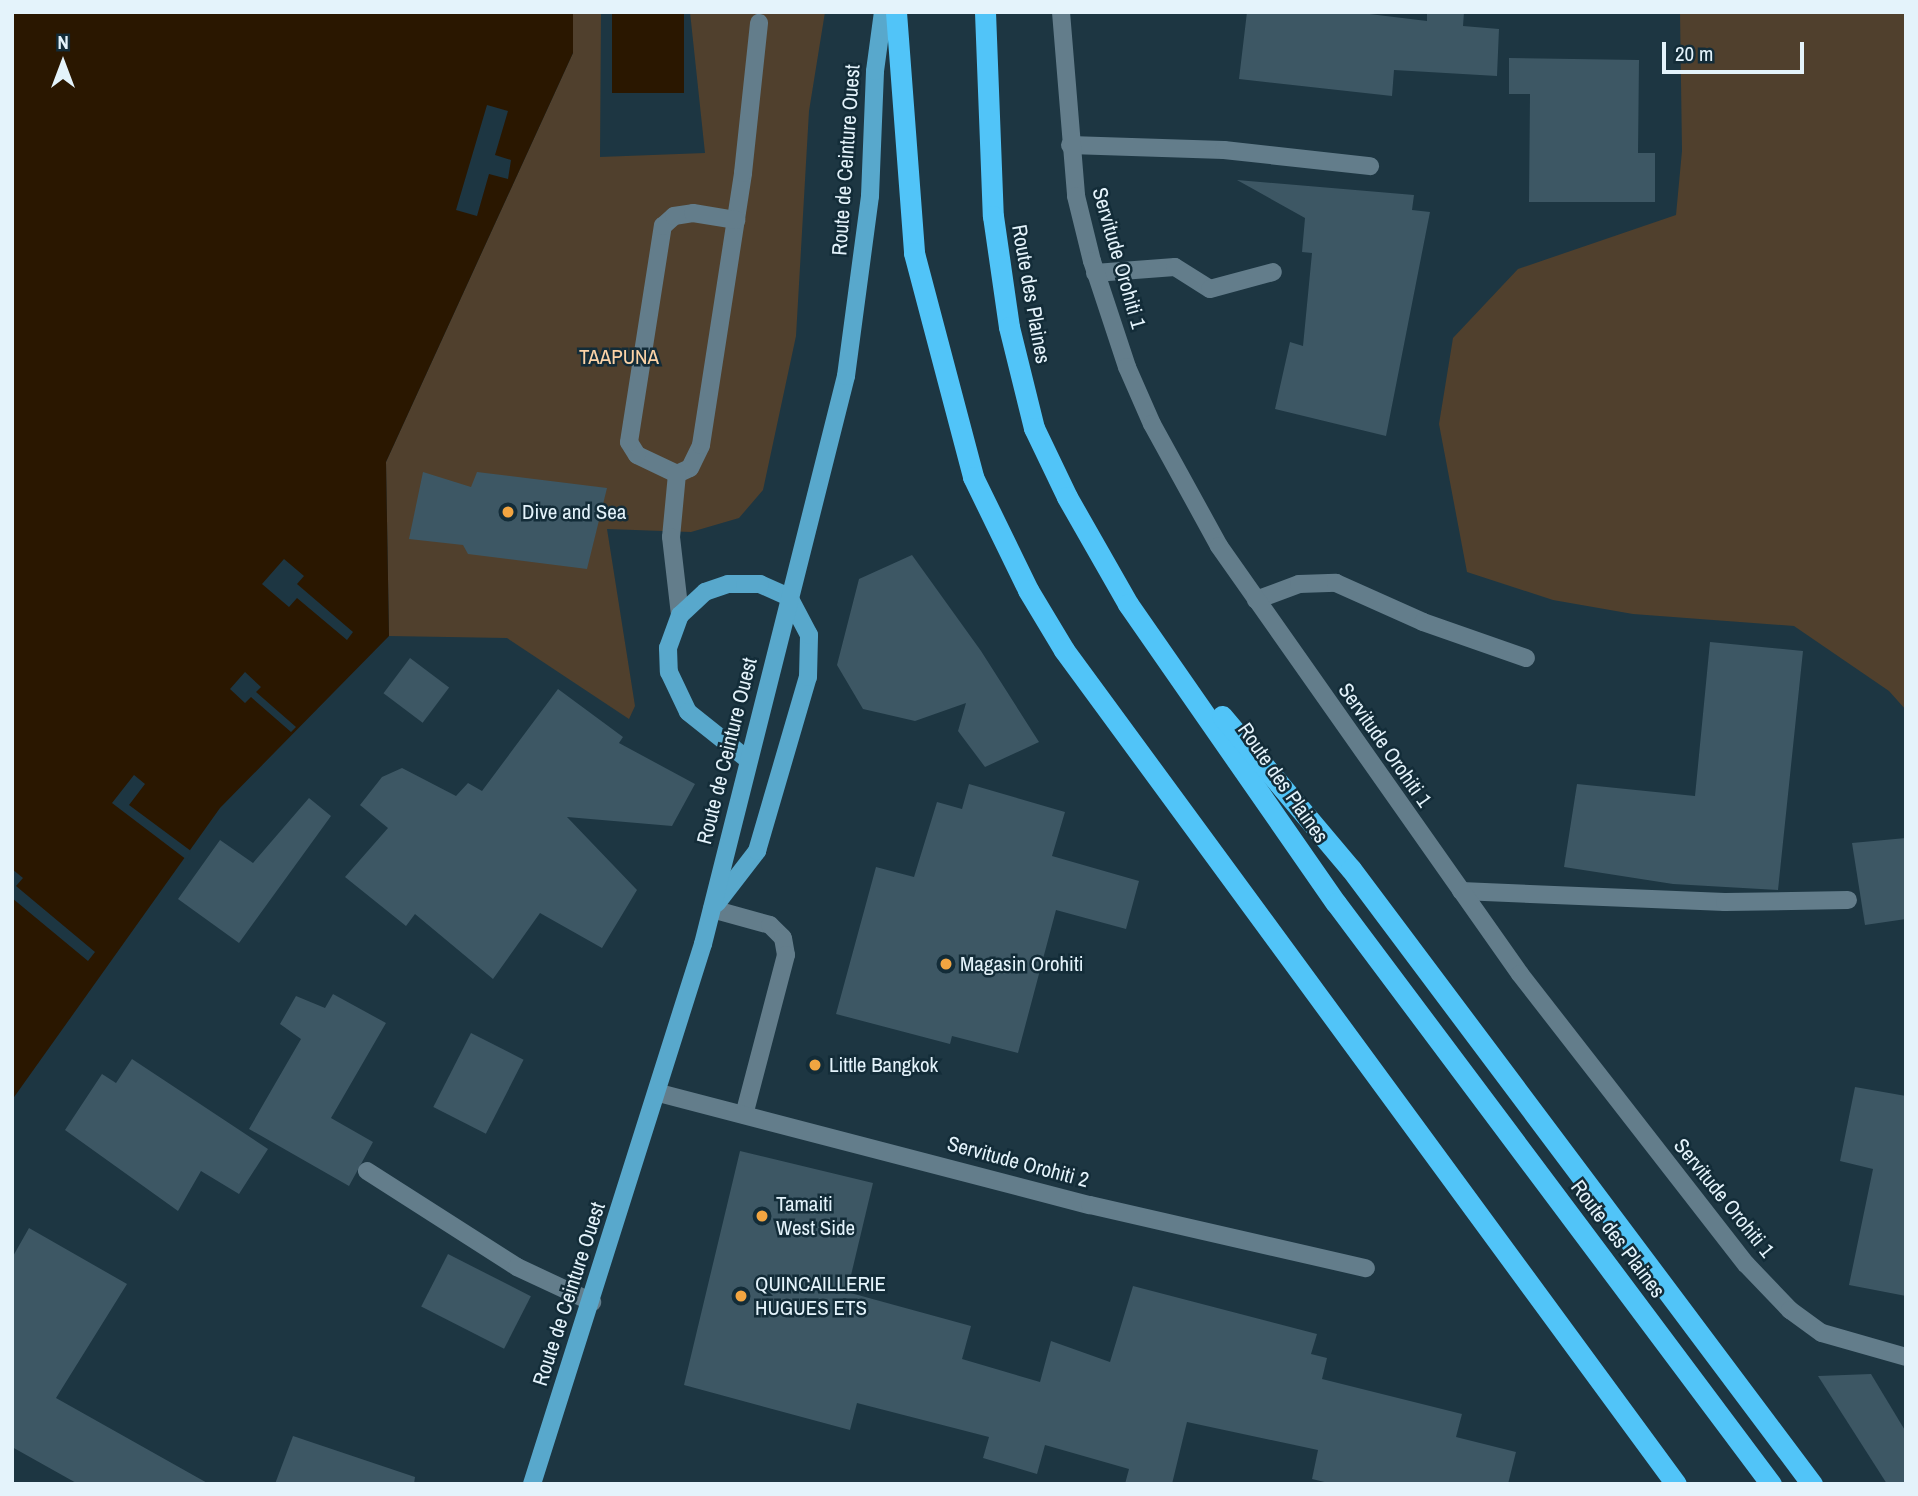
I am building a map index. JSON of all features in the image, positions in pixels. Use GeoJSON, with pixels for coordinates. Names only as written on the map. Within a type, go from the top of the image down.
{"type":"FeatureCollection","features":[{"type":"Feature","properties":{"kind":"highway"},"geometry":{"type":"LineString","coordinates":[[896,12],[914,253],[973,477],[1028,590],[1081,673],[1676,1484]]}},
{"type":"Feature","properties":{"kind":"highway","name":"Route des Plaines"},"geometry":{"type":"LineString","coordinates":[[985,12],[993,216],[1009,327],[1034,428],[1116,583],[1336,903],[1771,1484]]}},
{"type":"Feature","properties":{"kind":"highway"},"geometry":{"type":"LineString","coordinates":[[1116,583],[1351,869],[1812,1484]]}},
{"type":"Feature","properties":{"kind":"main road","name":"Route de Ceinture Ouest"},"geometry":{"type":"LineString","coordinates":[[532,1484],[659,1093],[712,909],[747,759],[846,376],[870,196],[875,71],[883,12]]}},
{"type":"Feature","properties":{"kind":"main road"},"geometry":{"type":"LineString","coordinates":[[712,909],[757,851],[808,677],[809,635],[789,597],[760,584],[728,583],[705,592],[680,615],[668,648],[675,692],[695,719],[747,759]]}},
{"type":"Feature","properties":{"kind":"street","name":"Servitude Orohiti 1"},"geometry":{"type":"LineString","coordinates":[[1061,12],[1076,196],[1096,273],[1152,424],[1219,547],[1520,974],[1746,1264],[1790,1310],[1822,1333],[1906,1357]]}},
{"type":"Feature","properties":{"kind":"street"},"geometry":{"type":"LineString","coordinates":[[736,220],[693,213],[674,216],[663,226],[629,443],[637,455],[677,474],[691,468],[701,445],[736,220],[759,23]]}},
{"type":"Feature","properties":{"kind":"street"},"geometry":{"type":"LineString","coordinates":[[1070,145],[1224,150],[1370,166]]}},
{"type":"Feature","properties":{"kind":"street"},"geometry":{"type":"LineString","coordinates":[[1096,273],[1175,267],[1210,289],[1273,272]]}},
{"type":"Feature","properties":{"kind":"street"},"geometry":{"type":"LineString","coordinates":[[677,474],[671,537],[680,615]]}},
{"type":"Feature","properties":{"kind":"street"},"geometry":{"type":"LineString","coordinates":[[1256,600],[1299,583],[1336,583],[1423,622],[1526,658]]}},
{"type":"Feature","properties":{"kind":"street"},"geometry":{"type":"LineString","coordinates":[[1461,891],[1725,902],[1848,900]]}},
{"type":"Feature","properties":{"kind":"street"},"geometry":{"type":"LineString","coordinates":[[712,909],[770,925],[783,938],[786,955],[744,1115]]}},
{"type":"Feature","properties":{"kind":"street","name":"Servitude Orohiti 2"},"geometry":{"type":"LineString","coordinates":[[659,1093],[1090,1205],[1366,1268]]}},
{"type":"Feature","properties":{"kind":"street"},"geometry":{"type":"LineString","coordinates":[[367,1171],[517,1267],[592,1302]]}},
{"type":"Feature","properties":{"kind":"green space","name":"TAAPUNA"},"geometry":{"type":"Polygon","coordinates":[[[573,12],[601,12],[600,157],[705,153],[690,12],[825,12],[809,111],[796,336],[763,490],[739,518],[691,532],[607,529],[635,706],[629,719],[507,638],[389,636],[386,462],[573,53],[573,12]]]}},
{"type":"Feature","properties":{"kind":"green space"},"geometry":{"type":"Polygon","coordinates":[[[1680,12],[1906,12],[1906,710],[1889,691],[1794,626],[1633,614],[1553,600],[1467,572],[1439,424],[1453,338],[1518,269],[1676,215],[1682,151],[1680,12]]]}},
{"type":"Feature","properties":{"kind":"shaded area"},"geometry":{"type":"Polygon","coordinates":[[[12,12],[573,12],[573,53],[386,462],[389,636],[220,808],[12,1100],[12,12]]]}},
{"type":"Feature","properties":{"kind":"shaded area"},"geometry":{"type":"Polygon","coordinates":[[[612,12],[684,12],[684,93],[612,93],[612,12]]]}},
{"type":"Feature","properties":{"kind":"pier"},"geometry":{"type":"Polygon","coordinates":[[[487,105],[508,111],[495,155],[511,160],[508,179],[489,174],[477,216],[456,210],[487,105]]]}},
{"type":"Feature","properties":{"kind":"pier"},"geometry":{"type":"Polygon","coordinates":[[[284,559],[304,576],[297,584],[353,632],[347,640],[297,598],[289,607],[262,584],[284,559]]]}},
{"type":"Feature","properties":{"kind":"pier"},"geometry":{"type":"Polygon","coordinates":[[[245,672],[261,687],[256,692],[296,727],[291,732],[251,697],[245,703],[230,689],[245,672]]]}},
{"type":"Feature","properties":{"kind":"pier"},"geometry":{"type":"Polygon","coordinates":[[[134,775],[145,784],[129,805],[191,851],[187,860],[112,803],[134,775]]]}},
{"type":"Feature","properties":{"kind":"pier"},"geometry":{"type":"Polygon","coordinates":[[[12,869],[23,878],[16,886],[95,952],[88,961],[12,898],[12,869]]]}},
{"type":"Feature","properties":{"kind":"building"},"geometry":{"type":"Polygon","coordinates":[[[1247,12],[1353,12],[1427,21],[1427,12],[1464,12],[1463,26],[1499,29],[1497,76],[1394,70],[1392,96],[1239,79],[1247,12]]]}},
{"type":"Feature","properties":{"kind":"building"},"geometry":{"type":"Polygon","coordinates":[[[1509,58],[1639,60],[1638,153],[1655,153],[1655,202],[1529,202],[1530,94],[1509,94],[1509,58]]]}},
{"type":"Feature","properties":{"kind":"building"},"geometry":{"type":"Polygon","coordinates":[[[1237,180],[1414,195],[1412,210],[1430,212],[1386,436],[1275,409],[1290,342],[1303,346],[1312,253],[1302,252],[1305,218],[1237,180]]]}},
{"type":"Feature","properties":{"kind":"building","name":"Dive and Sea"},"geometry":{"type":"Polygon","coordinates":[[[423,472],[471,487],[477,472],[607,488],[587,569],[468,554],[463,545],[409,539],[423,472]]]}},
{"type":"Feature","properties":{"kind":"building"},"geometry":{"type":"Polygon","coordinates":[[[912,555],[981,651],[1039,742],[985,767],[958,731],[966,703],[915,721],[863,709],[837,665],[859,579],[912,555]]]}},
{"type":"Feature","properties":{"kind":"building"},"geometry":{"type":"Polygon","coordinates":[[[1710,642],[1803,651],[1778,890],[1673,884],[1564,867],[1577,784],[1695,796],[1710,642]]]}},
{"type":"Feature","properties":{"kind":"building"},"geometry":{"type":"Polygon","coordinates":[[[410,658],[449,687],[423,723],[384,693],[410,658]]]}},
{"type":"Feature","properties":{"kind":"building"},"geometry":{"type":"Polygon","coordinates":[[[558,689],[623,737],[619,743],[695,784],[672,826],[567,817],[637,890],[602,948],[540,913],[493,979],[415,914],[406,926],[345,877],[388,828],[360,805],[382,777],[402,768],[456,796],[468,783],[482,791],[558,689]]]}},
{"type":"Feature","properties":{"kind":"building","name":"Magasin Orohiti"},"geometry":{"type":"Polygon","coordinates":[[[969,784],[1065,812],[1052,856],[1139,881],[1126,929],[1056,910],[1018,1053],[952,1036],[950,1044],[836,1014],[876,867],[914,877],[937,802],[962,809],[969,784]]]}},
{"type":"Feature","properties":{"kind":"building"},"geometry":{"type":"Polygon","coordinates":[[[309,798],[331,816],[239,943],[178,899],[220,840],[253,863],[309,798]]]}},
{"type":"Feature","properties":{"kind":"building"},"geometry":{"type":"Polygon","coordinates":[[[1906,838],[1906,919],[1865,925],[1852,843],[1906,838]]]}},
{"type":"Feature","properties":{"kind":"building"},"geometry":{"type":"Polygon","coordinates":[[[333,994],[386,1023],[331,1118],[373,1142],[349,1186],[249,1129],[301,1039],[280,1024],[296,996],[325,1008],[333,994]]]}},
{"type":"Feature","properties":{"kind":"building"},"geometry":{"type":"Polygon","coordinates":[[[471,1033],[524,1060],[486,1134],[433,1107],[471,1033]]]}},
{"type":"Feature","properties":{"kind":"building"},"geometry":{"type":"Polygon","coordinates":[[[132,1059],[268,1149],[239,1194],[201,1171],[178,1211],[65,1130],[102,1074],[116,1083],[132,1059]]]}},
{"type":"Feature","properties":{"kind":"building"},"geometry":{"type":"Polygon","coordinates":[[[1855,1087],[1906,1096],[1906,1296],[1849,1285],[1873,1169],[1840,1161],[1855,1087]]]}},
{"type":"Feature","properties":{"kind":"building"},"geometry":{"type":"Polygon","coordinates":[[[740,1151],[873,1183],[847,1292],[971,1326],[962,1359],[1040,1382],[1051,1341],[1110,1362],[1133,1286],[1317,1334],[1311,1354],[1327,1358],[1322,1379],[1462,1414],[1456,1437],[1516,1452],[1508,1484],[1333,1484],[1312,1479],[1318,1450],[1187,1422],[1172,1484],[1125,1484],[1129,1469],[1045,1445],[1037,1474],[983,1458],[989,1437],[857,1403],[850,1430],[684,1385],[740,1151]]]}},
{"type":"Feature","properties":{"kind":"building"},"geometry":{"type":"Polygon","coordinates":[[[29,1228],[127,1284],[56,1398],[209,1484],[78,1484],[12,1447],[12,1258],[29,1228]]]}},
{"type":"Feature","properties":{"kind":"building"},"geometry":{"type":"Polygon","coordinates":[[[448,1254],[531,1296],[504,1349],[421,1307],[448,1254]]]}},
{"type":"Feature","properties":{"kind":"building"},"geometry":{"type":"Polygon","coordinates":[[[1871,1374],[1906,1432],[1906,1484],[1887,1484],[1818,1376],[1871,1374]]]}},
{"type":"Feature","properties":{"kind":"building"},"geometry":{"type":"Polygon","coordinates":[[[293,1436],[415,1477],[414,1484],[275,1484],[293,1436]]]}},
{"type":"Feature","properties":{"kind":"place","name":"Dive and Sea"},"geometry":{"type":"Point","coordinates":[508,512]}},
{"type":"Feature","properties":{"kind":"place","name":"Magasin Orohiti"},"geometry":{"type":"Point","coordinates":[946,964]}},
{"type":"Feature","properties":{"kind":"place","name":"Little Bangkok"},"geometry":{"type":"Point","coordinates":[815,1065]}},
{"type":"Feature","properties":{"kind":"place","name":"Tamaiti West Side"},"geometry":{"type":"Point","coordinates":[762,1216]}},
{"type":"Feature","properties":{"kind":"place","name":"QUINCAILLERIE HUGUES ETS"},"geometry":{"type":"Point","coordinates":[741,1296]}}]}
